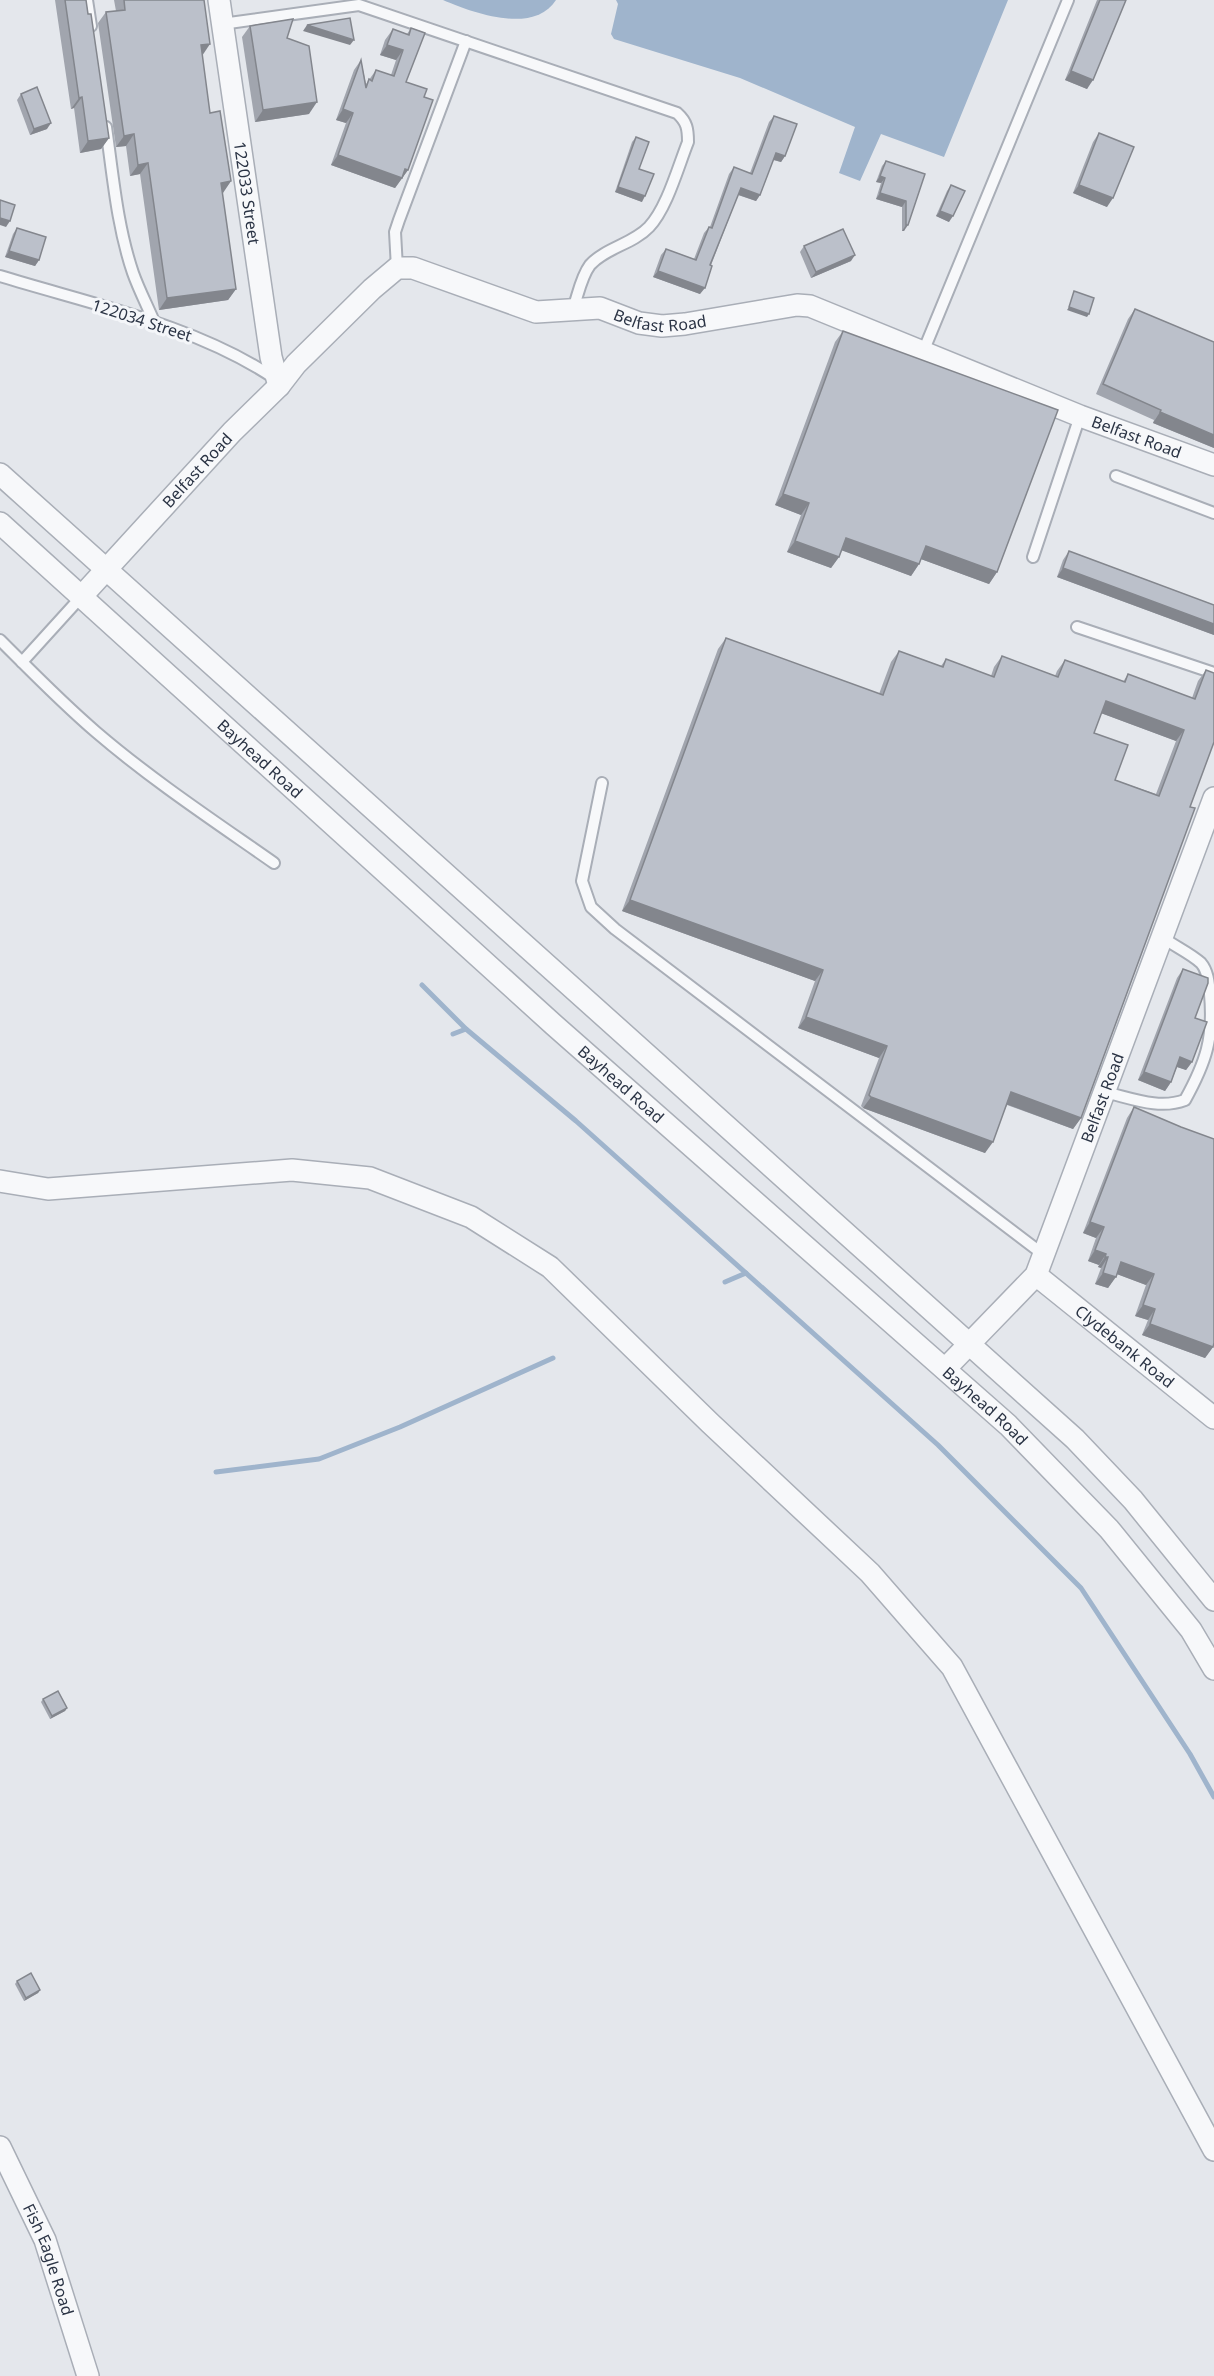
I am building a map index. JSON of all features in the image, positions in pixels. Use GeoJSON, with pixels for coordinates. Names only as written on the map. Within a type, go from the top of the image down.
{"type":"FeatureCollection","features":[{"type":"Feature","properties":{"kind":"street","name":"122033 Street"},"geometry":{"type":"LineString","coordinates":[[219,0],[271,357],[278,383]]}},
{"type":"Feature","properties":{"kind":"street","name":"Belfast Road"},"geometry":{"type":"LineString","coordinates":[[81,597],[296,364],[372,288],[397,268],[413,268],[536,312],[600,308],[639,323],[662,326],[806,306],[1080,416],[1214,465]]}},
{"type":"Feature","properties":{"kind":"street","name":"Bayhead Road"},"geometry":{"type":"LineString","coordinates":[[0,474],[1075,1439],[1133,1500],[1214,1600]]}},
{"type":"Feature","properties":{"kind":"street","name":"Bayhead Road"},"geometry":{"type":"LineString","coordinates":[[0,523],[554,1025],[1008,1425],[1109,1529],[1191,1630],[1214,1669]]}},
{"type":"Feature","properties":{"kind":"street","name":"Belfast Road"},"geometry":{"type":"LineString","coordinates":[[945,1369],[1036,1275],[1214,798]]}},
{"type":"Feature","properties":{"kind":"street"},"geometry":{"type":"LineString","coordinates":[[0,1181],[48,1189],[292,1170],[370,1178],[471,1217],[550,1267],[710,1423],[870,1573],[952,1666],[1214,2150]]}},
{"type":"Feature","properties":{"kind":"street","name":"Clydebank Road"},"geometry":{"type":"LineString","coordinates":[[1036,1275],[1212,1409]]}},
{"type":"Feature","properties":{"kind":"street","name":"Fish Eagle Road"},"geometry":{"type":"LineString","coordinates":[[0,2146],[45,2240],[87,2376]]}},
{"type":"Feature","properties":{"kind":"lane"},"geometry":{"type":"LineString","coordinates":[[87,0],[92,34]]}},
{"type":"Feature","properties":{"kind":"lane"},"geometry":{"type":"LineString","coordinates":[[923,352],[1068,0]]}},
{"type":"Feature","properties":{"kind":"lane"},"geometry":{"type":"LineString","coordinates":[[222,24],[359,4],[677,113],[686,121],[688,142],[658,217],[648,229],[634,239],[591,264],[585,273],[573,309]]}},
{"type":"Feature","properties":{"kind":"lane"},"geometry":{"type":"LineString","coordinates":[[397,268],[395,232],[466,41]]}},
{"type":"Feature","properties":{"kind":"lane"},"geometry":{"type":"LineString","coordinates":[[104,114],[118,217],[134,275],[155,324]]}},
{"type":"Feature","properties":{"kind":"lane","name":"122034 Street"},"geometry":{"type":"LineString","coordinates":[[0,276],[155,324],[223,348],[250,362],[278,383]]}},
{"type":"Feature","properties":{"kind":"lane"},"geometry":{"type":"LineString","coordinates":[[1033,557],[1080,416]]}},
{"type":"Feature","properties":{"kind":"lane"},"geometry":{"type":"LineString","coordinates":[[1116,476],[1214,513]]}},
{"type":"Feature","properties":{"kind":"lane"},"geometry":{"type":"LineString","coordinates":[[22,662],[81,597]]}},
{"type":"Feature","properties":{"kind":"lane"},"geometry":{"type":"LineString","coordinates":[[1077,627],[1214,673]]}},
{"type":"Feature","properties":{"kind":"lane"},"geometry":{"type":"LineString","coordinates":[[0,640],[56,696],[121,752],[274,863]]}},
{"type":"Feature","properties":{"kind":"lane"},"geometry":{"type":"LineString","coordinates":[[602,783],[582,881],[591,907],[615,929],[1044,1256]]}},
{"type":"Feature","properties":{"kind":"lane"},"geometry":{"type":"LineString","coordinates":[[1104,1092],[1161,1105],[1174,1104],[1185,1100],[1196,1080],[1209,1044],[1212,1027],[1208,977],[1202,964],[1162,937]]}},
{"type":"Feature","properties":{"kind":"water"},"geometry":{"type":"Polygon","coordinates":[[[443,0],[556,0],[546,11],[533,17],[518,19],[486,15],[443,0]]]}},
{"type":"Feature","properties":{"kind":"water"},"geometry":{"type":"Polygon","coordinates":[[[616,0],[1008,0],[944,157],[881,134],[860,181],[839,173],[855,127],[740,78],[614,39],[611,34],[618,4],[616,0]]]}},
{"type":"Feature","properties":{"kind":"building"},"geometry":{"type":"Polygon","coordinates":[[[65,0],[86,0],[88,14],[91,14],[109,138],[88,141],[82,97],[79,98],[65,0]]]}},
{"type":"Feature","properties":{"kind":"building"},"geometry":{"type":"Polygon","coordinates":[[[124,0],[204,0],[210,44],[201,45],[210,113],[220,111],[231,181],[221,183],[236,289],[167,298],[148,163],[138,165],[134,134],[124,136],[106,12],[125,10],[124,0]]]}},
{"type":"Feature","properties":{"kind":"building"},"geometry":{"type":"Polygon","coordinates":[[[1100,0],[1126,0],[1093,80],[1071,71],[1100,0]]]}},
{"type":"Feature","properties":{"kind":"building"},"geometry":{"type":"Polygon","coordinates":[[[350,18],[354,40],[307,25],[350,18]]]}},
{"type":"Feature","properties":{"kind":"building"},"geometry":{"type":"Polygon","coordinates":[[[293,19],[287,38],[309,46],[317,102],[263,110],[250,26],[293,19]]]}},
{"type":"Feature","properties":{"kind":"building"},"geometry":{"type":"Polygon","coordinates":[[[411,28],[425,33],[406,82],[427,89],[424,97],[433,100],[408,170],[405,169],[402,178],[338,155],[353,113],[343,109],[361,60],[366,88],[369,79],[372,81],[376,70],[394,76],[403,50],[387,45],[393,29],[409,35],[411,28]]]}},
{"type":"Feature","properties":{"kind":"building"},"geometry":{"type":"Polygon","coordinates":[[[37,87],[51,123],[34,129],[21,94],[37,87]]]}},
{"type":"Feature","properties":{"kind":"building"},"geometry":{"type":"Polygon","coordinates":[[[774,116],[797,124],[785,156],[776,153],[760,195],[741,188],[710,265],[712,266],[705,288],[658,271],[666,249],[696,260],[709,227],[712,228],[734,167],[752,174],[774,116]]]}},
{"type":"Feature","properties":{"kind":"building"},"geometry":{"type":"Polygon","coordinates":[[[1099,133],[1134,147],[1113,198],[1079,185],[1099,133]]]}},
{"type":"Feature","properties":{"kind":"building"},"geometry":{"type":"Polygon","coordinates":[[[636,137],[649,142],[639,169],[654,174],[645,196],[618,187],[636,137]]]}},
{"type":"Feature","properties":{"kind":"building"},"geometry":{"type":"Polygon","coordinates":[[[886,161],[925,174],[908,225],[906,225],[906,201],[880,193],[885,178],[880,176],[886,161]]]}},
{"type":"Feature","properties":{"kind":"building"},"geometry":{"type":"Polygon","coordinates":[[[951,185],[965,191],[953,216],[940,211],[951,185]]]}},
{"type":"Feature","properties":{"kind":"building"},"geometry":{"type":"Polygon","coordinates":[[[0,200],[15,205],[10,221],[0,218],[0,200]]]}},
{"type":"Feature","properties":{"kind":"building"},"geometry":{"type":"Polygon","coordinates":[[[17,228],[46,237],[39,260],[9,251],[17,228]]]}},
{"type":"Feature","properties":{"kind":"building"},"geometry":{"type":"Polygon","coordinates":[[[843,229],[855,255],[816,272],[804,246],[843,229]]]}},
{"type":"Feature","properties":{"kind":"building"},"geometry":{"type":"Polygon","coordinates":[[[1074,291],[1094,298],[1089,314],[1069,307],[1074,291]]]}},
{"type":"Feature","properties":{"kind":"building"},"geometry":{"type":"Polygon","coordinates":[[[1135,309],[1214,342],[1214,435],[1103,384],[1135,309]]]}},
{"type":"Feature","properties":{"kind":"building"},"geometry":{"type":"Polygon","coordinates":[[[843,331],[1058,410],[997,572],[926,546],[919,564],[846,538],[839,557],[795,541],[809,503],[783,494],[843,331]]]}},
{"type":"Feature","properties":{"kind":"building"},"geometry":{"type":"Polygon","coordinates":[[[1069,551],[1214,605],[1214,624],[1063,568],[1069,551]]]}},
{"type":"Feature","properties":{"kind":"building"},"geometry":{"type":"Polygon","coordinates":[[[726,638],[883,695],[899,651],[943,667],[946,659],[994,677],[1002,656],[1058,677],[1065,660],[1125,682],[1128,674],[1195,699],[1206,670],[1214,673],[1214,742],[1190,807],[1195,808],[1081,1118],[1011,1092],[993,1142],[871,1097],[869,1095],[887,1046],[806,1017],[823,970],[630,900],[726,638]],[[1106,701],[1094,733],[1128,745],[1115,780],[1159,796],[1184,730],[1106,701]]]}},
{"type":"Feature","properties":{"kind":"building"},"geometry":{"type":"Polygon","coordinates":[[[1183,969],[1208,978],[1195,1018],[1207,1022],[1192,1062],[1180,1057],[1171,1082],[1144,1072],[1183,969]]]}},
{"type":"Feature","properties":{"kind":"building"},"geometry":{"type":"Polygon","coordinates":[[[1134,1107],[1214,1139],[1213,1347],[1150,1324],[1155,1309],[1143,1305],[1154,1274],[1121,1262],[1116,1277],[1103,1273],[1108,1257],[1095,1250],[1104,1227],[1090,1222],[1134,1107]]]}},
{"type":"Feature","properties":{"kind":"building"},"geometry":{"type":"Polygon","coordinates":[[[58,1691],[67,1708],[52,1716],[43,1699],[58,1691]]]}},
{"type":"Feature","properties":{"kind":"building"},"geometry":{"type":"Polygon","coordinates":[[[31,1973],[40,1990],[26,1998],[17,1981],[31,1973]]]}},
{"type":"Feature","properties":{"kind":"waterway"},"geometry":{"type":"LineString","coordinates":[[422,985],[466,1029],[576,1121],[938,1445],[1081,1588],[1190,1754],[1214,1797]]}},
{"type":"Feature","properties":{"kind":"waterway"},"geometry":{"type":"LineString","coordinates":[[453,1034],[466,1029]]}},
{"type":"Feature","properties":{"kind":"waterway"},"geometry":{"type":"LineString","coordinates":[[725,1282],[746,1273]]}},
{"type":"Feature","properties":{"kind":"waterway"},"geometry":{"type":"LineString","coordinates":[[216,1472],[319,1459],[400,1427],[553,1358]]}}]}
